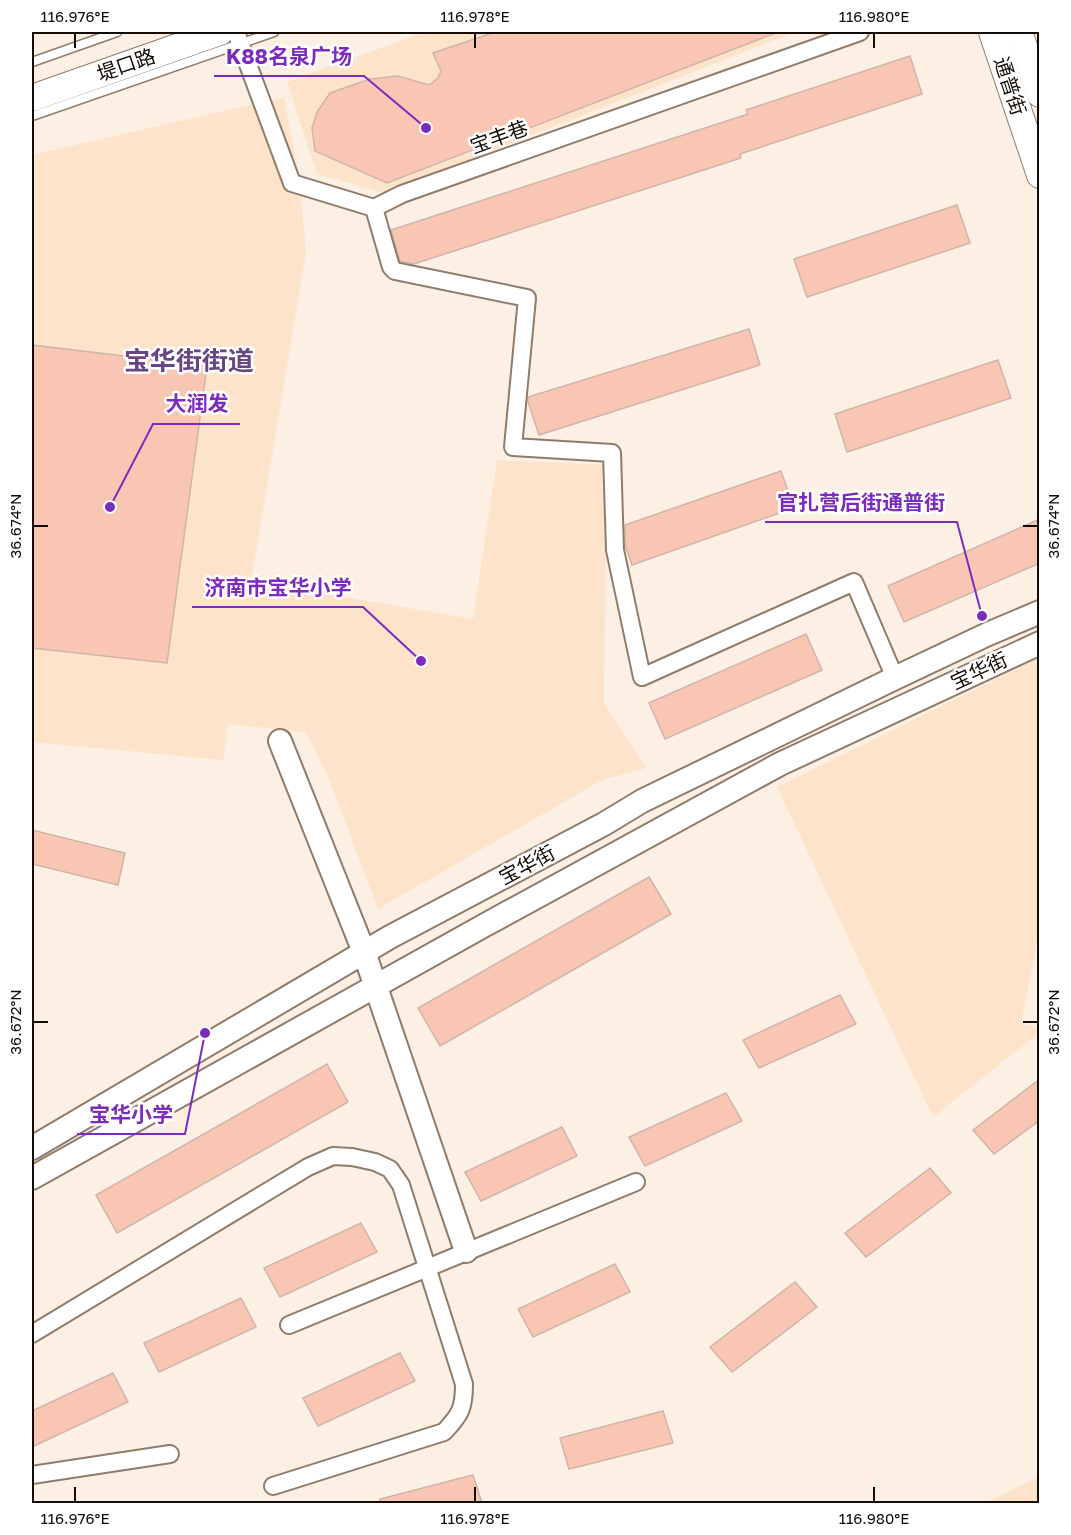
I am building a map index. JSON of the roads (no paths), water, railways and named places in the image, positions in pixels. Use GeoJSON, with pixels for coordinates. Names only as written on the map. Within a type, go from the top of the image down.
{"type":"FeatureCollection","features":[{"type":"Feature","properties":{"kind":"main road","name":"堤口路"},"geometry":{"type":"LineString","coordinates":[[32,82],[175,32]]}},
{"type":"Feature","properties":{"kind":"main road","name":"通普街"},"geometry":{"type":"LineString","coordinates":[[992,32],[1040,176]]}},
{"type":"Feature","properties":{"kind":"main road","name":"通普街"},"geometry":{"type":"LineString","coordinates":[[1018,32],[1040,94]]}},
{"type":"Feature","properties":{"kind":"main road","name":"堤口路"},"geometry":{"type":"LineString","coordinates":[[32,98],[232,36]]}},
{"type":"Feature","properties":{"kind":"main road","name":"宝华街"},"geometry":{"type":"LineString","coordinates":[[32,1148],[364,952],[604,824],[642,801],[895,678],[1040,612]]}},
{"type":"Feature","properties":{"kind":"main road","name":"宝华街"},"geometry":{"type":"LineString","coordinates":[[32,1178],[780,764],[1040,643]]}},
{"type":"Feature","properties":{"kind":"main road"},"geometry":{"type":"LineString","coordinates":[[280,741],[364,952],[466,1251]]}},
{"type":"Feature","properties":{"kind":"street","name":"宝丰巷"},"geometry":{"type":"LineString","coordinates":[[374,208],[402,194],[860,32]]}},
{"type":"Feature","properties":{"kind":"street"},"geometry":{"type":"LineString","coordinates":[[232,36],[292,183],[374,208],[391,267],[395,271],[527,298],[513,447],[612,453],[615,550],[642,677],[854,582],[895,678]]}},
{"type":"Feature","properties":{"kind":"street"},"geometry":{"type":"LineString","coordinates":[[32,1334],[308,1167],[333,1156],[375,1162],[390,1169],[401,1185],[464,1384],[464,1402],[459,1416],[444,1432],[273,1486]]}},
{"type":"Feature","properties":{"kind":"street"},"geometry":{"type":"LineString","coordinates":[[289,1325],[636,1182]]}},
{"type":"Feature","properties":{"kind":"street"},"geometry":{"type":"LineString","coordinates":[[32,1474],[170,1454]]}},
{"type":"Feature","properties":{"kind":"lane"},"geometry":{"type":"LineString","coordinates":[[32,62],[117,32]]}},
{"type":"Feature","properties":{"kind":"lane"},"geometry":{"type":"LineString","coordinates":[[32,117],[232,36],[274,32]]}},
{"type":"Feature","properties":{"kind":"place","name":"K88名泉广场"},"geometry":{"type":"Point","coordinates":[426,128]}},
{"type":"Feature","properties":{"kind":"place","name":"大润发"},"geometry":{"type":"Point","coordinates":[110,507]}},
{"type":"Feature","properties":{"kind":"place","name":"官扎营后街通普街"},"geometry":{"type":"Point","coordinates":[982,616]}},
{"type":"Feature","properties":{"kind":"place","name":"济南市宝华小学"},"geometry":{"type":"Point","coordinates":[421,661]}},
{"type":"Feature","properties":{"kind":"place","name":"宝华小学"},"geometry":{"type":"Point","coordinates":[205,1033]}},
{"type":"Feature","properties":{"kind":"district","name":"宝华街街道"},"geometry":{"type":"Point","coordinates":[189,361]}}]}
